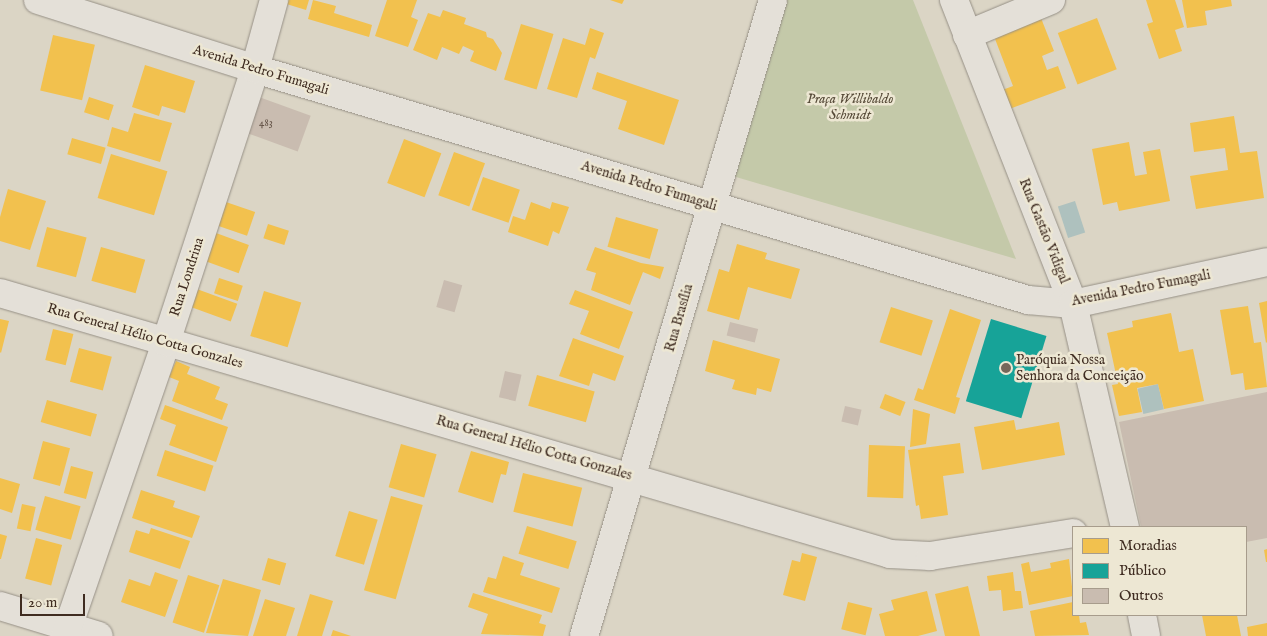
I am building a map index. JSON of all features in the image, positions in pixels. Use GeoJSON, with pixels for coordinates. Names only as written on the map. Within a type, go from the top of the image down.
{"type":"FeatureCollection","features":[{"type":"Feature","properties":{"kind":"street","name":"Avenida Pedro Fumagali"},"geometry":{"type":"LineString","coordinates":[[38,0],[255,69],[712,204],[1028,300],[1073,304],[1267,262]]}},
{"type":"Feature","properties":{"kind":"street","name":"Rua Londrina"},"geometry":{"type":"LineString","coordinates":[[66,631],[166,342],[255,69],[274,0]]}},
{"type":"Feature","properties":{"kind":"street","name":"Rua Brasília"},"geometry":{"type":"LineString","coordinates":[[584,636],[773,0]]}},
{"type":"Feature","properties":{"kind":"street","name":"Rua Gastão Vidigal"},"geometry":{"type":"LineString","coordinates":[[954,0],[1073,304],[1119,526]]}},
{"type":"Feature","properties":{"kind":"street"},"geometry":{"type":"LineString","coordinates":[[967,35],[1051,0]]}},
{"type":"Feature","properties":{"kind":"street","name":"Rua General Hélio Cotta Gonzales"},"geometry":{"type":"LineString","coordinates":[[0,293],[632,476],[890,554],[930,556],[1072,533]]}},
{"type":"Feature","properties":{"kind":"street"},"geometry":{"type":"LineString","coordinates":[[0,606],[66,631],[99,636]]}},
{"type":"Feature","properties":{"kind":"street"},"geometry":{"type":"LineString","coordinates":[[1142,616],[1146,636]]}},
{"type":"Feature","properties":{"kind":"green space","name":"Praça Willibaldo Schmidt"},"geometry":{"type":"Polygon","coordinates":[[[781,0],[913,0],[1016,259],[726,174],[781,0]]]}},
{"type":"Feature","properties":{"kind":"shaded area"},"geometry":{"type":"Polygon","coordinates":[[[1075,201],[1085,232],[1068,238],[1058,207],[1075,201]]]}},
{"type":"Feature","properties":{"kind":"shaded area"},"geometry":{"type":"Polygon","coordinates":[[[1158,384],[1164,409],[1143,414],[1138,389],[1158,384]]]}},
{"type":"Feature","properties":{"kind":"building: Moradias"},"geometry":{"type":"Polygon","coordinates":[[[281,0],[309,0],[306,10],[280,2],[281,0]]]}},
{"type":"Feature","properties":{"kind":"building: Moradias"},"geometry":{"type":"Polygon","coordinates":[[[313,0],[336,6],[334,13],[372,25],[369,37],[308,19],[313,0]]]}},
{"type":"Feature","properties":{"kind":"building: Moradias"},"geometry":{"type":"Polygon","coordinates":[[[387,0],[417,0],[411,17],[418,20],[408,47],[375,36],[387,0]]]}},
{"type":"Feature","properties":{"kind":"building: Moradias"},"geometry":{"type":"Polygon","coordinates":[[[610,0],[624,0],[622,4],[610,0]]]}},
{"type":"Feature","properties":{"kind":"building: Moradias"},"geometry":{"type":"Polygon","coordinates":[[[1146,0],[1175,0],[1184,27],[1175,30],[1182,51],[1159,59],[1147,24],[1153,22],[1146,0]]]}},
{"type":"Feature","properties":{"kind":"building: Moradias"},"geometry":{"type":"Polygon","coordinates":[[[1182,0],[1231,0],[1232,6],[1205,11],[1207,25],[1187,28],[1182,0]]]}},
{"type":"Feature","properties":{"kind":"building: Moradias"},"geometry":{"type":"Polygon","coordinates":[[[443,10],[466,18],[464,24],[486,32],[487,37],[493,39],[502,53],[496,71],[470,61],[474,51],[463,46],[459,54],[442,47],[437,60],[413,50],[428,13],[440,17],[443,10]]]}},
{"type":"Feature","properties":{"kind":"building: Moradias"},"geometry":{"type":"Polygon","coordinates":[[[1039,13],[1054,51],[1042,56],[1047,70],[1058,66],[1066,88],[1004,111],[997,92],[1013,86],[992,31],[1039,13]]]}},
{"type":"Feature","properties":{"kind":"building: Moradias"},"geometry":{"type":"Polygon","coordinates":[[[1097,18],[1117,69],[1077,84],[1058,33],[1097,18]]]}},
{"type":"Feature","properties":{"kind":"building: Moradias"},"geometry":{"type":"Polygon","coordinates":[[[521,24],[554,34],[537,89],[504,79],[521,24]]]}},
{"type":"Feature","properties":{"kind":"building: Moradias"},"geometry":{"type":"Polygon","coordinates":[[[590,28],[604,33],[595,59],[590,57],[577,98],[547,89],[563,38],[585,45],[590,28]]]}},
{"type":"Feature","properties":{"kind":"building: Moradias"},"geometry":{"type":"Polygon","coordinates":[[[53,35],[95,45],[82,100],[40,91],[53,35]]]}},
{"type":"Feature","properties":{"kind":"building: Moradias"},"geometry":{"type":"Polygon","coordinates":[[[145,65],[195,81],[185,113],[162,106],[159,116],[132,107],[145,65]]]}},
{"type":"Feature","properties":{"kind":"building: Moradias"},"geometry":{"type":"Polygon","coordinates":[[[597,72],[679,100],[664,145],[618,129],[627,101],[592,89],[597,72]]]}},
{"type":"Feature","properties":{"kind":"building: Moradias"},"geometry":{"type":"Polygon","coordinates":[[[89,97],[114,105],[109,120],[84,112],[89,97]]]}},
{"type":"Feature","properties":{"kind":"building: Moradias"},"geometry":{"type":"Polygon","coordinates":[[[134,113],[172,123],[160,162],[107,146],[112,127],[128,132],[134,113]]]}},
{"type":"Feature","properties":{"kind":"building: Moradias"},"geometry":{"type":"Polygon","coordinates":[[[1234,116],[1240,153],[1257,151],[1264,198],[1196,209],[1190,176],[1228,170],[1225,148],[1194,152],[1190,123],[1234,116]]]}},
{"type":"Feature","properties":{"kind":"building: Moradias"},"geometry":{"type":"Polygon","coordinates":[[[72,138],[106,148],[101,164],[67,154],[72,138]]]}},
{"type":"Feature","properties":{"kind":"building: Moradias"},"geometry":{"type":"Polygon","coordinates":[[[404,139],[441,153],[424,197],[387,183],[404,139]]]}},
{"type":"Feature","properties":{"kind":"building: Moradias"},"geometry":{"type":"Polygon","coordinates":[[[1129,142],[1135,176],[1147,174],[1143,152],[1160,149],[1170,201],[1119,211],[1117,202],[1103,205],[1092,149],[1129,142]]]}},
{"type":"Feature","properties":{"kind":"building: Moradias"},"geometry":{"type":"Polygon","coordinates":[[[454,152],[485,163],[469,207],[438,195],[454,152]]]}},
{"type":"Feature","properties":{"kind":"building: Moradias"},"geometry":{"type":"Polygon","coordinates":[[[111,154],[167,171],[154,215],[98,198],[111,154]]]}},
{"type":"Feature","properties":{"kind":"building: Moradias"},"geometry":{"type":"Polygon","coordinates":[[[483,177],[520,190],[508,223],[472,210],[483,177]]]}},
{"type":"Feature","properties":{"kind":"building: Moradias"},"geometry":{"type":"Polygon","coordinates":[[[8,189],[46,201],[30,250],[0,241],[0,217],[8,189]]]}},
{"type":"Feature","properties":{"kind":"building: Moradias"},"geometry":{"type":"Polygon","coordinates":[[[223,201],[255,212],[247,236],[215,225],[223,201]]]}},
{"type":"Feature","properties":{"kind":"building: Moradias"},"geometry":{"type":"Polygon","coordinates":[[[531,202],[550,209],[552,202],[569,207],[559,234],[553,231],[548,246],[508,232],[513,216],[525,220],[531,202]]]}},
{"type":"Feature","properties":{"kind":"building: Moradias"},"geometry":{"type":"Polygon","coordinates":[[[616,217],[658,229],[650,259],[607,247],[616,217]]]}},
{"type":"Feature","properties":{"kind":"building: Moradias"},"geometry":{"type":"Polygon","coordinates":[[[268,224],[289,231],[284,245],[263,238],[268,224]]]}},
{"type":"Feature","properties":{"kind":"building: Moradias"},"geometry":{"type":"Polygon","coordinates":[[[47,227],[87,238],[76,277],[36,267],[47,227]]]}},
{"type":"Feature","properties":{"kind":"building: Moradias"},"geometry":{"type":"Polygon","coordinates":[[[216,233],[249,245],[239,273],[206,261],[216,233]]]}},
{"type":"Feature","properties":{"kind":"building: Moradias"},"geometry":{"type":"Polygon","coordinates":[[[737,244],[767,253],[765,259],[800,269],[791,299],[748,287],[739,320],[707,311],[719,269],[729,272],[737,244]]]}},
{"type":"Feature","properties":{"kind":"building: Moradias"},"geometry":{"type":"Polygon","coordinates":[[[101,247],[145,260],[136,293],[91,281],[101,247]]]}},
{"type":"Feature","properties":{"kind":"building: Moradias"},"geometry":{"type":"Polygon","coordinates":[[[595,247],[641,263],[664,267],[660,279],[643,272],[630,305],[591,290],[596,273],[586,270],[595,247]]]}},
{"type":"Feature","properties":{"kind":"building: Moradias"},"geometry":{"type":"Polygon","coordinates":[[[219,278],[243,286],[238,301],[214,293],[219,278]]]}},
{"type":"Feature","properties":{"kind":"building: Moradias"},"geometry":{"type":"Polygon","coordinates":[[[194,288],[237,304],[231,322],[188,306],[194,288]]]}},
{"type":"Feature","properties":{"kind":"building: Moradias"},"geometry":{"type":"Polygon","coordinates":[[[575,290],[633,312],[619,349],[580,334],[589,311],[569,304],[575,290]]]}},
{"type":"Feature","properties":{"kind":"building: Moradias"},"geometry":{"type":"Polygon","coordinates":[[[264,291],[301,302],[288,347],[250,336],[264,291]]]}},
{"type":"Feature","properties":{"kind":"building: Moradias"},"geometry":{"type":"Polygon","coordinates":[[[1267,301],[1267,342],[1266,343],[1259,303],[1267,301]]]}},
{"type":"Feature","properties":{"kind":"building: Moradias"},"geometry":{"type":"Polygon","coordinates":[[[1248,306],[1254,343],[1261,342],[1267,387],[1245,390],[1243,373],[1231,375],[1220,310],[1248,306]]]}},
{"type":"Feature","properties":{"kind":"building: Moradias"},"geometry":{"type":"Polygon","coordinates":[[[891,307],[933,321],[921,356],[880,342],[891,307]]]}},
{"type":"Feature","properties":{"kind":"building: Moradias"},"geometry":{"type":"Polygon","coordinates":[[[950,309],[981,320],[956,397],[960,398],[955,414],[914,400],[918,388],[923,390],[950,309]]]}},
{"type":"Feature","properties":{"kind":"building: Moradias"},"geometry":{"type":"Polygon","coordinates":[[[1171,313],[1179,352],[1193,349],[1204,401],[1164,409],[1158,384],[1137,388],[1142,412],[1119,416],[1112,385],[1118,384],[1107,333],[1133,327],[1132,321],[1171,313]]]}},
{"type":"Feature","properties":{"kind":"building: Moradias"},"geometry":{"type":"Polygon","coordinates":[[[0,319],[9,321],[1,353],[0,352],[0,319]]]}},
{"type":"Feature","properties":{"kind":"building: Moradias"},"geometry":{"type":"Polygon","coordinates":[[[53,329],[73,334],[66,365],[45,360],[53,329]]]}},
{"type":"Feature","properties":{"kind":"building: Moradias"},"geometry":{"type":"Polygon","coordinates":[[[573,338],[624,356],[615,381],[593,373],[589,386],[559,376],[573,338]]]}},
{"type":"Feature","properties":{"kind":"building: Moradias"},"geometry":{"type":"Polygon","coordinates":[[[713,340],[780,359],[771,392],[757,388],[756,395],[732,389],[735,380],[705,371],[713,340]]]}},
{"type":"Feature","properties":{"kind":"building: Moradias"},"geometry":{"type":"Polygon","coordinates":[[[79,348],[112,357],[103,391],[70,382],[79,348]]]}},
{"type":"Feature","properties":{"kind":"building: Moradias"},"geometry":{"type":"Polygon","coordinates":[[[176,361],[190,367],[187,374],[220,387],[215,399],[228,404],[222,420],[172,401],[179,381],[169,377],[176,361]]]}},
{"type":"Feature","properties":{"kind":"building: Moradias"},"geometry":{"type":"Polygon","coordinates":[[[537,375],[595,392],[586,422],[528,406],[537,375]]]}},
{"type":"Feature","properties":{"kind":"building: Moradias"},"geometry":{"type":"Polygon","coordinates":[[[885,394],[906,402],[900,416],[880,408],[885,394]]]}},
{"type":"Feature","properties":{"kind":"building: Moradias"},"geometry":{"type":"Polygon","coordinates":[[[47,400],[97,414],[91,436],[41,422],[47,400]]]}},
{"type":"Feature","properties":{"kind":"building: Moradias"},"geometry":{"type":"Polygon","coordinates":[[[165,405],[228,427],[216,462],[169,445],[176,425],[160,419],[165,405]]]}},
{"type":"Feature","properties":{"kind":"building: Moradias"},"geometry":{"type":"Polygon","coordinates":[[[913,409],[930,414],[926,444],[910,447],[913,409]]]}},
{"type":"Feature","properties":{"kind":"building: Moradias"},"geometry":{"type":"Polygon","coordinates":[[[1014,420],[1016,430],[1059,422],[1065,455],[982,470],[974,427],[1014,420]]]}},
{"type":"Feature","properties":{"kind":"building: Moradias"},"geometry":{"type":"Polygon","coordinates":[[[43,441],[70,448],[60,486],[33,479],[43,441]]]}},
{"type":"Feature","properties":{"kind":"building: Moradias"},"geometry":{"type":"Polygon","coordinates":[[[960,443],[964,473],[943,476],[948,515],[921,519],[919,505],[916,506],[908,450],[960,443]]]}},
{"type":"Feature","properties":{"kind":"building: Moradias"},"geometry":{"type":"Polygon","coordinates":[[[401,444],[437,454],[424,497],[389,487],[401,444]]]}},
{"type":"Feature","properties":{"kind":"building: Moradias"},"geometry":{"type":"Polygon","coordinates":[[[869,445],[905,446],[903,498],[867,497],[869,445]]]}},
{"type":"Feature","properties":{"kind":"building: Moradias"},"geometry":{"type":"Polygon","coordinates":[[[165,450],[214,466],[205,491],[157,476],[165,450]]]}},
{"type":"Feature","properties":{"kind":"building: Moradias"},"geometry":{"type":"Polygon","coordinates":[[[471,451],[509,462],[506,475],[501,474],[493,503],[458,492],[471,451]]]}},
{"type":"Feature","properties":{"kind":"building: Moradias"},"geometry":{"type":"Polygon","coordinates":[[[71,466],[93,472],[86,499],[64,493],[71,466]]]}},
{"type":"Feature","properties":{"kind":"building: Moradias"},"geometry":{"type":"Polygon","coordinates":[[[523,473],[582,488],[573,527],[513,512],[523,473]]]}},
{"type":"Feature","properties":{"kind":"building: Moradias"},"geometry":{"type":"Polygon","coordinates":[[[0,478],[20,484],[12,513],[0,509],[0,478]]]}},
{"type":"Feature","properties":{"kind":"building: Moradias"},"geometry":{"type":"Polygon","coordinates":[[[141,490],[175,501],[173,507],[200,516],[192,538],[132,518],[141,490]]]}},
{"type":"Feature","properties":{"kind":"building: Moradias"},"geometry":{"type":"Polygon","coordinates":[[[45,496],[81,506],[71,540],[35,530],[45,496]]]}},
{"type":"Feature","properties":{"kind":"building: Moradias"},"geometry":{"type":"Polygon","coordinates":[[[391,496],[423,505],[396,599],[364,590],[391,496]]]}},
{"type":"Feature","properties":{"kind":"building: Moradias"},"geometry":{"type":"Polygon","coordinates":[[[22,504],[36,507],[30,531],[17,528],[22,504]]]}},
{"type":"Feature","properties":{"kind":"building: Moradias"},"geometry":{"type":"Polygon","coordinates":[[[349,511],[378,520],[364,565],[335,556],[349,511]]]}},
{"type":"Feature","properties":{"kind":"building: Moradias"},"geometry":{"type":"Polygon","coordinates":[[[527,526],[577,541],[568,569],[519,554],[527,526]]]}},
{"type":"Feature","properties":{"kind":"building: Moradias"},"geometry":{"type":"Polygon","coordinates":[[[151,528],[190,541],[180,569],[129,552],[136,530],[149,534],[151,528]]]}},
{"type":"Feature","properties":{"kind":"building: Moradias"},"geometry":{"type":"Polygon","coordinates":[[[0,534],[7,536],[1,559],[0,559],[0,534]]]}},
{"type":"Feature","properties":{"kind":"building: Moradias"},"geometry":{"type":"Polygon","coordinates":[[[36,538],[62,545],[51,586],[25,579],[36,538]]]}},
{"type":"Feature","properties":{"kind":"building: Moradias"},"geometry":{"type":"Polygon","coordinates":[[[1267,549],[1267,562],[1266,562],[1264,550],[1267,549]]]}},
{"type":"Feature","properties":{"kind":"building: Moradias"},"geometry":{"type":"Polygon","coordinates":[[[802,553],[817,557],[805,601],[783,595],[792,560],[800,562],[802,553]]]}},
{"type":"Feature","properties":{"kind":"building: Moradias"},"geometry":{"type":"Polygon","coordinates":[[[503,556],[524,563],[520,575],[560,588],[552,613],[483,592],[488,577],[496,579],[503,556]]]}},
{"type":"Feature","properties":{"kind":"building: Moradias"},"geometry":{"type":"Polygon","coordinates":[[[268,558],[286,563],[280,585],[262,580],[268,558]]]}},
{"type":"Feature","properties":{"kind":"building: Moradias"},"geometry":{"type":"Polygon","coordinates":[[[1069,559],[1072,596],[1029,605],[1021,564],[1029,562],[1031,572],[1051,568],[1050,563],[1069,559]]]}},
{"type":"Feature","properties":{"kind":"building: Moradias"},"geometry":{"type":"Polygon","coordinates":[[[155,572],[178,580],[165,617],[121,602],[129,579],[150,586],[155,572]]]}},
{"type":"Feature","properties":{"kind":"building: Moradias"},"geometry":{"type":"Polygon","coordinates":[[[1013,572],[1015,591],[1021,591],[1023,608],[1003,611],[1001,590],[989,591],[987,576],[1013,572]]]}},
{"type":"Feature","properties":{"kind":"building: Moradias"},"geometry":{"type":"Polygon","coordinates":[[[188,575],[219,585],[204,633],[173,623],[188,575]]]}},
{"type":"Feature","properties":{"kind":"building: Moradias"},"geometry":{"type":"Polygon","coordinates":[[[223,579],[261,590],[248,636],[206,633],[223,579]]]}},
{"type":"Feature","properties":{"kind":"building: Moradias"},"geometry":{"type":"Polygon","coordinates":[[[968,586],[980,636],[945,636],[935,594],[968,586]]]}},
{"type":"Feature","properties":{"kind":"building: Moradias"},"geometry":{"type":"Polygon","coordinates":[[[927,591],[937,631],[918,636],[885,636],[879,614],[894,610],[891,600],[927,591]]]}},
{"type":"Feature","properties":{"kind":"building: Moradias"},"geometry":{"type":"Polygon","coordinates":[[[473,593],[542,615],[539,623],[546,625],[543,636],[481,634],[488,614],[468,607],[473,593]]]}},
{"type":"Feature","properties":{"kind":"building: Moradias"},"geometry":{"type":"Polygon","coordinates":[[[310,594],[333,601],[322,636],[297,636],[310,594]]]}},
{"type":"Feature","properties":{"kind":"building: Moradias"},"geometry":{"type":"Polygon","coordinates":[[[265,599],[295,608],[286,636],[253,636],[265,599]]]}},
{"type":"Feature","properties":{"kind":"building: Moradias"},"geometry":{"type":"Polygon","coordinates":[[[848,602],[872,608],[865,635],[841,629],[848,602]]]}},
{"type":"Feature","properties":{"kind":"building: Moradias"},"geometry":{"type":"Polygon","coordinates":[[[1072,602],[1072,616],[1079,616],[1080,623],[1086,622],[1089,635],[1035,636],[1030,611],[1072,602]]]}},
{"type":"Feature","properties":{"kind":"building: Moradias"},"geometry":{"type":"Polygon","coordinates":[[[1202,616],[1237,616],[1241,636],[1206,636],[1202,616]]]}},
{"type":"Feature","properties":{"kind":"building: Moradias"},"geometry":{"type":"Polygon","coordinates":[[[1267,623],[1267,636],[1248,636],[1247,627],[1267,623]]]}},
{"type":"Feature","properties":{"kind":"building: Moradias"},"geometry":{"type":"Polygon","coordinates":[[[333,630],[351,636],[331,636],[333,630]]]}},
{"type":"Feature","properties":{"kind":"building: Público","name":"Paróquia Nossa Senhora da Conceição"},"geometry":{"type":"Polygon","coordinates":[[[991,319],[1046,336],[1021,418],[966,401],[991,319]]]}},
{"type":"Feature","properties":{"kind":"building: Outros"},"geometry":{"type":"Polygon","coordinates":[[[259,97],[311,116],[298,152],[246,133],[259,97]]]}},
{"type":"Feature","properties":{"kind":"building: Outros"},"geometry":{"type":"Polygon","coordinates":[[[444,280],[462,285],[455,312],[436,307],[444,280]]]}},
{"type":"Feature","properties":{"kind":"building: Outros"},"geometry":{"type":"Polygon","coordinates":[[[730,322],[758,329],[755,343],[727,336],[730,322]]]}},
{"type":"Feature","properties":{"kind":"building: Outros"},"geometry":{"type":"Polygon","coordinates":[[[505,371],[522,375],[515,401],[499,397],[505,371]]]}},
{"type":"Feature","properties":{"kind":"building: Outros"},"geometry":{"type":"Polygon","coordinates":[[[1267,392],[1267,538],[1247,542],[1247,526],[1141,526],[1119,422],[1267,392]]]}},
{"type":"Feature","properties":{"kind":"building: Outros"},"geometry":{"type":"Polygon","coordinates":[[[845,406],[862,410],[858,425],[841,422],[845,406]]]}},
{"type":"Feature","properties":{"kind":"place","name":"Paróquia Nossa Senhora da Conceição"},"geometry":{"type":"Point","coordinates":[1006,368]}}]}
